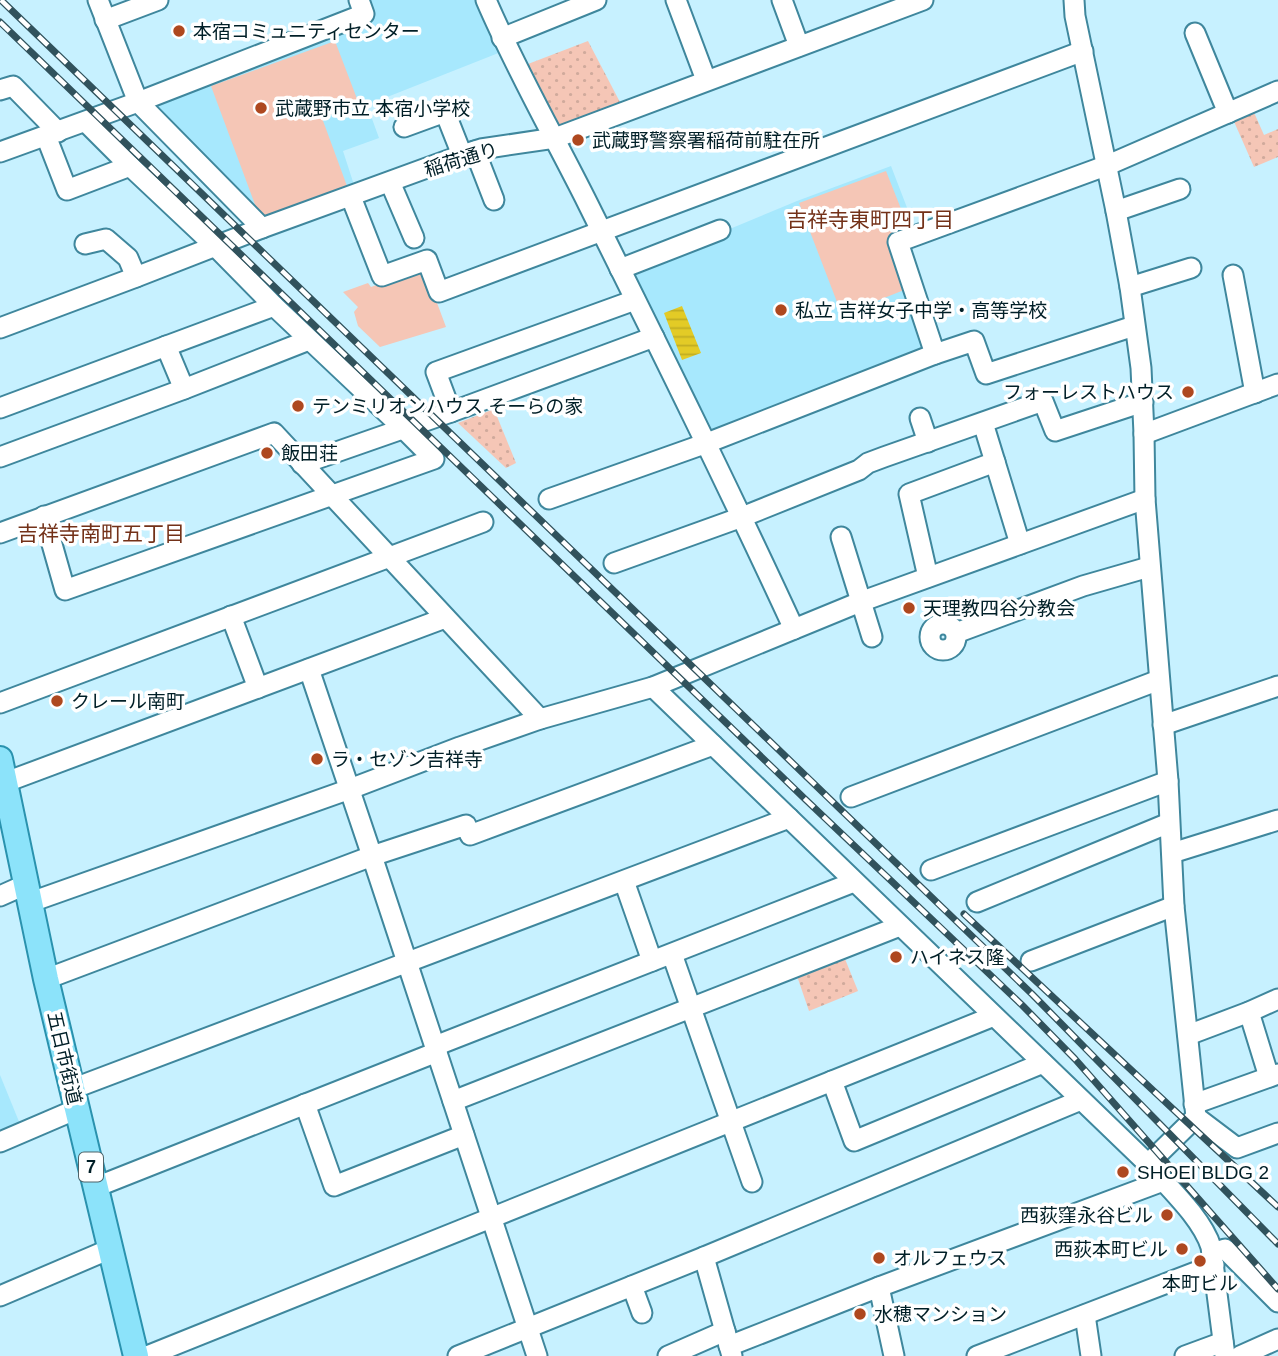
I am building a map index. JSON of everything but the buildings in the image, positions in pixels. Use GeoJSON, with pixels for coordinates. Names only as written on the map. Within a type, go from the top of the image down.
{"type":"FeatureCollection","features":[{"type":"Feature","properties":{"kind":"main road","name":"五日市街道"},"geometry":{"type":"LineString","coordinates":[[2,769],[8,837],[29,893],[46,979],[136,1356]]}},
{"type":"Feature","properties":{"kind":"street"},"geometry":{"type":"LineString","coordinates":[[98,0],[138,102],[262,228]]}},
{"type":"Feature","properties":{"kind":"street"},"geometry":{"type":"LineString","coordinates":[[105,20],[158,0]]}},
{"type":"Feature","properties":{"kind":"street"},"geometry":{"type":"LineString","coordinates":[[0,152],[86,122],[365,14],[359,0]]}},
{"type":"Feature","properties":{"kind":"street"},"geometry":{"type":"LineString","coordinates":[[486,0],[502,38],[555,138],[706,443],[794,629]]}},
{"type":"Feature","properties":{"kind":"street"},"geometry":{"type":"LineString","coordinates":[[502,38],[596,0]]}},
{"type":"Feature","properties":{"kind":"street"},"geometry":{"type":"LineString","coordinates":[[676,0],[706,80]]}},
{"type":"Feature","properties":{"kind":"street"},"geometry":{"type":"LineString","coordinates":[[782,0],[799,46]]}},
{"type":"Feature","properties":{"kind":"street","name":"稲荷通り"},"geometry":{"type":"LineString","coordinates":[[0,328],[469,153],[555,138],[923,0]]}},
{"type":"Feature","properties":{"kind":"street"},"geometry":{"type":"LineString","coordinates":[[1079,2],[1083,51],[1108,165],[1130,287],[1140,368],[1149,567],[1168,781],[1174,906],[1195,1111],[1237,1148],[1278,1133]]}},
{"type":"Feature","properties":{"kind":"street"},"geometry":{"type":"LineString","coordinates":[[1195,33],[1228,113]]}},
{"type":"Feature","properties":{"kind":"street"},"geometry":{"type":"LineString","coordinates":[[351,197],[382,276],[427,260],[439,292],[1083,51]]}},
{"type":"Feature","properties":{"kind":"street"},"geometry":{"type":"LineString","coordinates":[[0,90],[13,86],[52,134],[67,190],[130,166]]}},
{"type":"Feature","properties":{"kind":"street"},"geometry":{"type":"LineString","coordinates":[[935,354],[898,242],[1108,165],[1278,91]]}},
{"type":"Feature","properties":{"kind":"street"},"geometry":{"type":"LineString","coordinates":[[404,127],[445,112],[494,200]]}},
{"type":"Feature","properties":{"kind":"street"},"geometry":{"type":"LineString","coordinates":[[44,516],[65,590],[433,459],[86,122]]}},
{"type":"Feature","properties":{"kind":"street"},"geometry":{"type":"LineString","coordinates":[[390,182],[414,238]]}},
{"type":"Feature","properties":{"kind":"street"},"geometry":{"type":"LineString","coordinates":[[1116,211],[1180,189]]}},
{"type":"Feature","properties":{"kind":"street"},"geometry":{"type":"LineString","coordinates":[[620,269],[720,230]]}},
{"type":"Feature","properties":{"kind":"street"},"geometry":{"type":"LineString","coordinates":[[85,244],[106,239],[128,258],[136,277]]}},
{"type":"Feature","properties":{"kind":"street"},"geometry":{"type":"LineString","coordinates":[[1130,287],[1191,268]]}},
{"type":"Feature","properties":{"kind":"street"},"geometry":{"type":"LineString","coordinates":[[1233,275],[1255,393]]}},
{"type":"Feature","properties":{"kind":"street"},"geometry":{"type":"LineString","coordinates":[[451,412],[436,372],[635,300]]}},
{"type":"Feature","properties":{"kind":"street"},"geometry":{"type":"LineString","coordinates":[[0,408],[274,306]]}},
{"type":"Feature","properties":{"kind":"street"},"geometry":{"type":"LineString","coordinates":[[549,499],[706,443],[974,341],[986,374],[1134,326]]}},
{"type":"Feature","properties":{"kind":"street"},"geometry":{"type":"LineString","coordinates":[[302,464],[654,337]]}},
{"type":"Feature","properties":{"kind":"street"},"geometry":{"type":"LineString","coordinates":[[0,457],[309,340]]}},
{"type":"Feature","properties":{"kind":"street"},"geometry":{"type":"LineString","coordinates":[[166,346],[184,389]]}},
{"type":"Feature","properties":{"kind":"street"},"geometry":{"type":"LineString","coordinates":[[1144,434],[1278,384]]}},
{"type":"Feature","properties":{"kind":"street"},"geometry":{"type":"LineString","coordinates":[[614,563],[742,517],[859,470],[868,463],[1042,401],[1059,438],[1143,402]]}},
{"type":"Feature","properties":{"kind":"street"},"geometry":{"type":"LineString","coordinates":[[920,418],[928,442]]}},
{"type":"Feature","properties":{"kind":"street"},"geometry":{"type":"LineString","coordinates":[[983,423],[1020,544]]}},
{"type":"Feature","properties":{"kind":"street"},"geometry":{"type":"LineString","coordinates":[[0,533],[274,433],[540,719]]}},
{"type":"Feature","properties":{"kind":"street"},"geometry":{"type":"LineString","coordinates":[[928,577],[909,494],[995,462]]}},
{"type":"Feature","properties":{"kind":"street"},"geometry":{"type":"LineString","coordinates":[[0,895],[29,893],[350,789],[540,719],[653,687],[860,602],[1145,499]]}},
{"type":"Feature","properties":{"kind":"street"},"geometry":{"type":"LineString","coordinates":[[0,703],[483,522]]}},
{"type":"Feature","properties":{"kind":"street"},"geometry":{"type":"LineString","coordinates":[[841,537],[872,637]]}},
{"type":"Feature","properties":{"kind":"street"},"geometry":{"type":"LineString","coordinates":[[956,633],[1083,586],[1149,567]]}},
{"type":"Feature","properties":{"kind":"street"},"geometry":{"type":"LineString","coordinates":[[231,616],[258,688]]}},
{"type":"Feature","properties":{"kind":"street"},"geometry":{"type":"LineString","coordinates":[[2,769],[258,688],[445,618]]}},
{"type":"Feature","properties":{"kind":"street"},"geometry":{"type":"LineString","coordinates":[[309,669],[537,1356]]}},
{"type":"Feature","properties":{"kind":"street"},"geometry":{"type":"LineString","coordinates":[[851,797],[1159,680]]}},
{"type":"Feature","properties":{"kind":"street"},"geometry":{"type":"LineString","coordinates":[[1163,725],[1278,686]]}},
{"type":"Feature","properties":{"kind":"street"},"geometry":{"type":"LineString","coordinates":[[653,687],[1148,1164],[1199,1221],[1208,1234],[1213,1259],[1224,1349],[1185,1356]]}},
{"type":"Feature","properties":{"kind":"street"},"geometry":{"type":"LineString","coordinates":[[46,979],[372,856],[466,825],[470,835],[713,744]]}},
{"type":"Feature","properties":{"kind":"street"},"geometry":{"type":"LineString","coordinates":[[931,870],[1168,781]]}},
{"type":"Feature","properties":{"kind":"street"},"geometry":{"type":"LineString","coordinates":[[0,1142],[75,1099],[407,962],[789,818]]}},
{"type":"Feature","properties":{"kind":"street"},"geometry":{"type":"LineString","coordinates":[[1172,853],[1278,820]]}},
{"type":"Feature","properties":{"kind":"street"},"geometry":{"type":"LineString","coordinates":[[977,902],[1169,822]]}},
{"type":"Feature","properties":{"kind":"street"},"geometry":{"type":"LineString","coordinates":[[624,881],[652,961]]}},
{"type":"Feature","properties":{"kind":"street"},"geometry":{"type":"LineString","coordinates":[[96,1186],[854,882]]}},
{"type":"Feature","properties":{"kind":"street"},"geometry":{"type":"LineString","coordinates":[[1031,961],[1174,906]]}},
{"type":"Feature","properties":{"kind":"street"},"geometry":{"type":"LineString","coordinates":[[453,1101],[900,926]]}},
{"type":"Feature","properties":{"kind":"street"},"geometry":{"type":"LineString","coordinates":[[672,954],[752,1182]]}},
{"type":"Feature","properties":{"kind":"street"},"geometry":{"type":"LineString","coordinates":[[1188,1035],[1278,999]]}},
{"type":"Feature","properties":{"kind":"street"},"geometry":{"type":"LineString","coordinates":[[1148,1164],[1195,1111],[1273,1076],[1249,1012]]}},
{"type":"Feature","properties":{"kind":"street"},"geometry":{"type":"LineString","coordinates":[[147,1356],[993,1016]]}},
{"type":"Feature","properties":{"kind":"street"},"geometry":{"type":"LineString","coordinates":[[832,1081],[854,1141],[1043,1063]]}},
{"type":"Feature","properties":{"kind":"street"},"geometry":{"type":"LineString","coordinates":[[458,1356],[704,1258],[1082,1100]]}},
{"type":"Feature","properties":{"kind":"street"},"geometry":{"type":"LineString","coordinates":[[305,1104],[334,1186],[464,1135]]}},
{"type":"Feature","properties":{"kind":"street"},"geometry":{"type":"LineString","coordinates":[[668,1356],[729,1345],[1163,1181]]}},
{"type":"Feature","properties":{"kind":"street"},"geometry":{"type":"LineString","coordinates":[[0,1296],[110,1249]]}},
{"type":"Feature","properties":{"kind":"street"},"geometry":{"type":"LineString","coordinates":[[977,1356],[997,1352],[1084,1315],[1213,1259],[1225,1249],[1278,1302]]}},
{"type":"Feature","properties":{"kind":"street"},"geometry":{"type":"LineString","coordinates":[[704,1258],[729,1345]]}},
{"type":"Feature","properties":{"kind":"street"},"geometry":{"type":"LineString","coordinates":[[632,1286],[642,1313]]}},
{"type":"Feature","properties":{"kind":"street"},"geometry":{"type":"LineString","coordinates":[[879,1287],[894,1356]]}},
{"type":"Feature","properties":{"kind":"street"},"geometry":{"type":"LineString","coordinates":[[1084,1315],[1091,1356]]}},
{"type":"Feature","properties":{"kind":"street"},"geometry":{"type":"LineString","coordinates":[[1240,1356],[1276,1343]]}},
{"type":"Feature","properties":{"kind":"shaded area","name":"武蔵野市立 本宿小学校"},"geometry":{"type":"Polygon","coordinates":[[[365,0],[479,0],[501,52],[367,105],[379,138],[343,151],[355,188],[262,222],[154,111],[156,103],[372,17],[365,0]]]}},
{"type":"Feature","properties":{"kind":"shaded area"},"geometry":{"type":"Polygon","coordinates":[[[335,41],[359,104],[322,118],[347,186],[260,218],[211,86],[335,41]]]}},
{"type":"Feature","properties":{"kind":"shaded area"},"geometry":{"type":"Polygon","coordinates":[[[588,41],[622,106],[563,127],[559,126],[528,64],[588,41]]]}},
{"type":"Feature","properties":{"kind":"shaded area"},"geometry":{"type":"Polygon","coordinates":[[[1252,108],[1264,135],[1278,129],[1278,157],[1254,167],[1232,117],[1252,108]]]}},
{"type":"Feature","properties":{"kind":"shaded area","name":"私立 吉祥女子中学・高等学校"},"geometry":{"type":"Polygon","coordinates":[[[891,166],[916,231],[892,240],[925,352],[713,437],[631,270],[797,201],[891,166]]]}},
{"type":"Feature","properties":{"kind":"shaded area"},"geometry":{"type":"Polygon","coordinates":[[[886,171],[909,229],[888,239],[904,290],[842,315],[799,203],[886,171]]]}},
{"type":"Feature","properties":{"kind":"shaded area"},"geometry":{"type":"Polygon","coordinates":[[[424,268],[446,327],[380,347],[358,326],[354,312],[358,307],[343,292],[368,283],[371,287],[424,268]]]}},
{"type":"Feature","properties":{"kind":"shaded area"},"geometry":{"type":"Polygon","coordinates":[[[682,306],[701,353],[682,360],[664,313],[682,306]]]}},
{"type":"Feature","properties":{"kind":"shaded area"},"geometry":{"type":"Polygon","coordinates":[[[494,409],[516,463],[506,468],[458,423],[494,409]]]}},
{"type":"Feature","properties":{"kind":"shaded area"},"geometry":{"type":"Polygon","coordinates":[[[843,954],[858,991],[809,1011],[796,973],[843,954]]]}},
{"type":"Feature","properties":{"kind":"shaded area"},"geometry":{"type":"Polygon","coordinates":[[[0,1075],[22,1129],[0,1138],[0,1075]]]}},
{"type":"Feature","properties":{"kind":"railway"},"geometry":{"type":"LineString","coordinates":[[1,0],[1032,994],[1278,1244]]}},
{"type":"Feature","properties":{"kind":"railway"},"geometry":{"type":"LineString","coordinates":[[0,22],[1022,1005],[1075,1059],[1278,1289]]}},
{"type":"Feature","properties":{"kind":"railway"},"geometry":{"type":"LineString","coordinates":[[964,914],[1278,1207]]}},
{"type":"Feature","properties":{"kind":"place","name":"本宿コミュニティセンター"},"geometry":{"type":"Point","coordinates":[179,31]}},
{"type":"Feature","properties":{"kind":"place","name":"武蔵野市立 本宿小学校"},"geometry":{"type":"Point","coordinates":[261,108]}},
{"type":"Feature","properties":{"kind":"place","name":"武蔵野警察署稲荷前駐在所"},"geometry":{"type":"Point","coordinates":[578,140]}},
{"type":"Feature","properties":{"kind":"place","name":"私立 吉祥女子中学・高等学校"},"geometry":{"type":"Point","coordinates":[781,310]}},
{"type":"Feature","properties":{"kind":"place","name":"フォーレストハウス"},"geometry":{"type":"Point","coordinates":[1188,392]}},
{"type":"Feature","properties":{"kind":"place","name":"テンミリオンハウス そーらの家"},"geometry":{"type":"Point","coordinates":[298,406]}},
{"type":"Feature","properties":{"kind":"place","name":"飯田荘"},"geometry":{"type":"Point","coordinates":[267,453]}},
{"type":"Feature","properties":{"kind":"place","name":"天理教四谷分教会"},"geometry":{"type":"Point","coordinates":[909,608]}},
{"type":"Feature","properties":{"kind":"place","name":"クレール南町"},"geometry":{"type":"Point","coordinates":[57,701]}},
{"type":"Feature","properties":{"kind":"place","name":"ラ・セゾン吉祥寺"},"geometry":{"type":"Point","coordinates":[317,759]}},
{"type":"Feature","properties":{"kind":"place","name":"ハイネス隆"},"geometry":{"type":"Point","coordinates":[896,957]}},
{"type":"Feature","properties":{"kind":"place","name":"SHOEI BLDG 2"},"geometry":{"type":"Point","coordinates":[1123,1172]}},
{"type":"Feature","properties":{"kind":"place","name":"西荻窪永谷ビル"},"geometry":{"type":"Point","coordinates":[1167,1215]}},
{"type":"Feature","properties":{"kind":"place","name":"西荻本町ビル"},"geometry":{"type":"Point","coordinates":[1182,1249]}},
{"type":"Feature","properties":{"kind":"place","name":"オルフェウス"},"geometry":{"type":"Point","coordinates":[879,1258]}},
{"type":"Feature","properties":{"kind":"place","name":"本町ビル"},"geometry":{"type":"Point","coordinates":[1200,1261]}},
{"type":"Feature","properties":{"kind":"place","name":"水穂マンション"},"geometry":{"type":"Point","coordinates":[860,1314]}},
{"type":"Feature","properties":{"kind":"district","name":"吉祥寺東町四丁目"},"geometry":{"type":"Point","coordinates":[870,220]}},
{"type":"Feature","properties":{"kind":"district","name":"吉祥寺南町五丁目"},"geometry":{"type":"Point","coordinates":[101,534]}}]}
